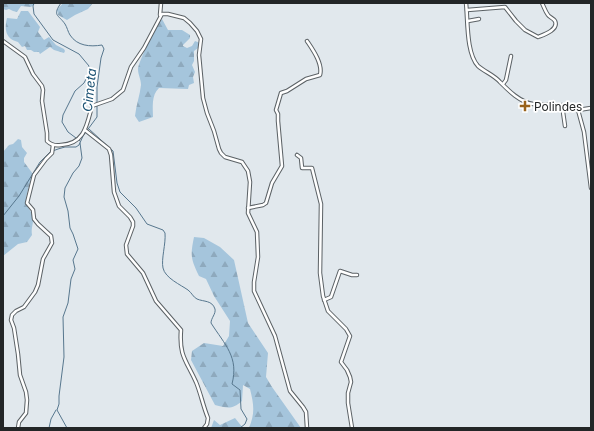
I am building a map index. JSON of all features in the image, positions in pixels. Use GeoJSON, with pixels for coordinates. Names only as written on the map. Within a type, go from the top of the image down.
{"type":"FeatureCollection","features":[{"type":"Feature","properties":{"kind":"street"},"geometry":{"type":"LineString","coordinates":[[3,41],[25,57],[33,74],[42,86],[42,101],[47,141],[53,145],[66,145],[76,141],[86,131],[91,116],[92,107],[112,99],[125,88],[131,67],[144,48],[160,15],[161,3]]}},
{"type":"Feature","properties":{"kind":"street"},"geometry":{"type":"LineString","coordinates":[[466,3],[469,37],[476,63],[503,84],[512,94],[531,104],[562,105],[578,110],[591,108]]}},
{"type":"Feature","properties":{"kind":"street"},"geometry":{"type":"LineString","coordinates":[[467,10],[505,7],[525,30],[538,37],[549,32],[555,25],[542,3]]}},
{"type":"Feature","properties":{"kind":"street"},"geometry":{"type":"LineString","coordinates":[[160,15],[164,13],[184,18],[194,26],[199,35],[201,88],[207,113],[221,153],[225,157],[242,162],[249,173],[250,190],[248,213],[257,232],[258,262],[254,282],[254,291],[275,336],[290,391],[306,412],[308,428]]}},
{"type":"Feature","properties":{"kind":"street"},"geometry":{"type":"LineString","coordinates":[[468,21],[479,19]]}},
{"type":"Feature","properties":{"kind":"street"},"geometry":{"type":"LineString","coordinates":[[248,208],[266,203],[272,183],[282,166],[278,114],[276,110],[280,95],[306,79],[320,75],[321,69],[318,61],[307,41]]}},
{"type":"Feature","properties":{"kind":"street"},"geometry":{"type":"LineString","coordinates":[[503,84],[506,80],[511,56]]}},
{"type":"Feature","properties":{"kind":"street"},"geometry":{"type":"LineString","coordinates":[[562,105],[565,126]]}},
{"type":"Feature","properties":{"kind":"street"},"geometry":{"type":"LineString","coordinates":[[578,110],[584,132],[591,188]]}},
{"type":"Feature","properties":{"kind":"street"},"geometry":{"type":"LineString","coordinates":[[86,131],[109,149],[111,155],[114,192],[122,210],[130,216],[133,222],[126,245],[126,254],[143,273],[156,301],[181,330],[180,342],[183,357],[196,383],[208,418],[207,424],[204,428]]}},
{"type":"Feature","properties":{"kind":"street"},"geometry":{"type":"LineString","coordinates":[[18,428],[19,422],[26,413],[27,400],[20,375],[14,328],[11,320],[12,315],[24,307],[35,292],[38,285],[43,259],[52,243],[51,236],[38,224],[34,218],[33,210],[27,203],[34,175],[53,151],[53,145]]}},
{"type":"Feature","properties":{"kind":"street"},"geometry":{"type":"LineString","coordinates":[[297,155],[301,158],[302,168],[312,168],[321,204],[320,273],[321,288],[324,300],[328,311],[346,329],[350,336],[341,362],[347,370],[351,382],[348,393],[348,403],[352,428]]}},
{"type":"Feature","properties":{"kind":"street"},"geometry":{"type":"LineString","coordinates":[[324,300],[331,297],[340,271],[357,275]]}},
{"type":"Feature","properties":{"kind":"green space"},"geometry":{"type":"Polygon","coordinates":[[[3,3],[36,3],[31,7],[21,6],[17,12],[9,9],[3,9],[3,3]]]}},
{"type":"Feature","properties":{"kind":"green space"},"geometry":{"type":"Polygon","coordinates":[[[63,3],[93,3],[88,9],[67,20],[58,15],[57,10],[63,3]]]}},
{"type":"Feature","properties":{"kind":"green space"},"geometry":{"type":"Polygon","coordinates":[[[21,11],[28,11],[40,27],[38,32],[44,40],[49,37],[56,45],[64,49],[64,53],[50,47],[40,54],[39,52],[27,50],[25,46],[22,47],[18,42],[11,39],[6,30],[7,18],[17,19],[21,11]]]}},
{"type":"Feature","properties":{"kind":"green space"},"geometry":{"type":"Polygon","coordinates":[[[162,19],[168,30],[182,30],[190,35],[190,38],[183,46],[187,48],[192,46],[195,41],[200,43],[198,48],[194,51],[194,61],[192,65],[195,72],[193,77],[194,83],[189,85],[188,89],[159,88],[156,91],[154,98],[153,117],[139,122],[135,116],[141,85],[138,69],[152,35],[162,19]]]}},
{"type":"Feature","properties":{"kind":"green space"},"geometry":{"type":"Polygon","coordinates":[[[18,139],[21,140],[22,147],[27,153],[24,158],[24,162],[33,174],[26,202],[33,217],[32,235],[27,242],[18,244],[3,256],[3,152],[9,145],[13,144],[18,139]]]}},
{"type":"Feature","properties":{"kind":"green space"},"geometry":{"type":"Polygon","coordinates":[[[194,237],[204,238],[220,247],[234,260],[248,323],[268,353],[266,377],[301,428],[249,428],[253,413],[252,400],[250,389],[243,385],[242,401],[238,404],[229,408],[215,405],[191,360],[192,351],[204,343],[223,346],[229,336],[230,321],[214,296],[206,279],[199,276],[196,270],[192,253],[194,237]]]}},
{"type":"Feature","properties":{"kind":"green space"},"geometry":{"type":"Polygon","coordinates":[[[235,418],[243,428],[211,428],[214,420],[220,425],[235,418]]]}},
{"type":"Feature","properties":{"kind":"waterway"},"geometry":{"type":"LineString","coordinates":[[34,3],[34,14],[53,40],[79,54],[89,66],[88,75],[84,83],[75,91],[63,115],[62,122],[68,132],[80,141]]}},
{"type":"Feature","properties":{"kind":"waterway","name":"Cimeta"},"geometry":{"type":"LineString","coordinates":[[3,216],[19,196],[40,162],[50,152],[65,147],[76,147],[79,145],[83,136],[97,117],[97,87],[101,58],[104,49],[102,45],[84,45],[73,39],[65,24],[56,13],[61,3]]}},
{"type":"Feature","properties":{"kind":"waterway"},"geometry":{"type":"LineString","coordinates":[[89,129],[113,151],[117,183],[120,192],[136,208],[147,224],[163,230],[165,233],[163,260],[164,272],[196,298],[214,306],[215,311],[211,323],[226,345],[232,359],[234,366],[232,384],[240,390],[241,409],[247,419],[245,424],[240,428]]}},
{"type":"Feature","properties":{"kind":"waterway"},"geometry":{"type":"LineString","coordinates":[[67,428],[57,410],[64,357],[63,317],[68,303],[71,279],[75,269],[73,260],[78,249],[70,228],[68,211],[64,197],[65,188],[73,173],[79,166],[82,158],[80,143]]}},
{"type":"Feature","properties":{"kind":"waterway"},"geometry":{"type":"LineString","coordinates":[[49,428],[51,419],[56,410]]}},
{"type":"Feature","properties":{"kind":"place","name":"Polindes"},"geometry":{"type":"Point","coordinates":[525,106]}}]}
